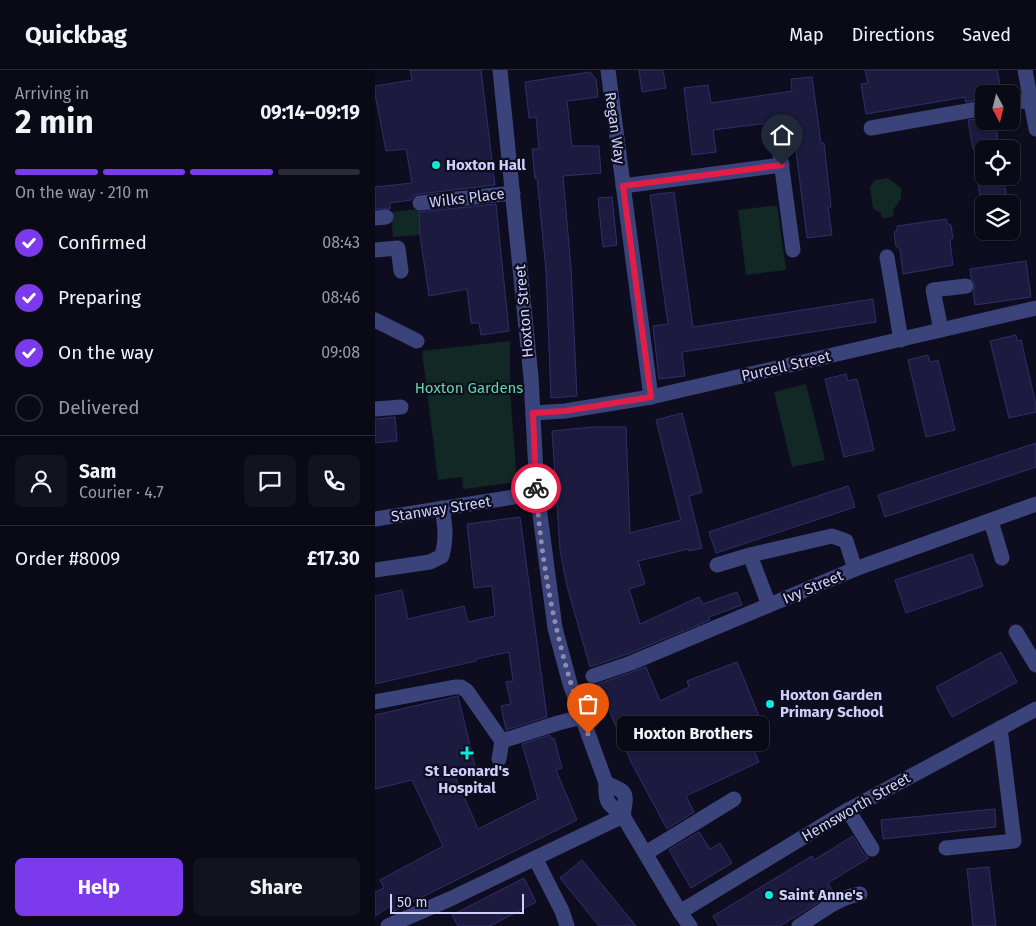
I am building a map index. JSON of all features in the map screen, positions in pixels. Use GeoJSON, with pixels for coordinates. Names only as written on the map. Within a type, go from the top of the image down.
{"type":"FeatureCollection","features":[{"type":"Feature","properties":{"kind":"street","name":"Hoxton Street"},"geometry":{"type":"LineString","coordinates":[[500,70],[533,413],[537,492],[555,628],[570,684],[606,783],[605,798],[623,816],[690,926]]}},
{"type":"Feature","properties":{"kind":"street","name":"Regan Way"},"geometry":{"type":"LineString","coordinates":[[608,70],[651,397]]}},
{"type":"Feature","properties":{"kind":"street"},"geometry":{"type":"LineString","coordinates":[[1025,70],[1036,129]]}},
{"type":"Feature","properties":{"kind":"street"},"geometry":{"type":"LineString","coordinates":[[1020,102],[1031,100]]}},
{"type":"Feature","properties":{"kind":"street"},"geometry":{"type":"LineString","coordinates":[[871,128],[975,110]]}},
{"type":"Feature","properties":{"kind":"street"},"geometry":{"type":"LineString","coordinates":[[779,147],[793,250]]}},
{"type":"Feature","properties":{"kind":"street","name":"Regan Way"},"geometry":{"type":"LineString","coordinates":[[623,186],[782,165]]}},
{"type":"Feature","properties":{"kind":"street","name":"Wilks Place"},"geometry":{"type":"LineString","coordinates":[[421,204],[513,193]]}},
{"type":"Feature","properties":{"kind":"street"},"geometry":{"type":"LineString","coordinates":[[375,250],[398,248],[401,271]]}},
{"type":"Feature","properties":{"kind":"street"},"geometry":{"type":"LineString","coordinates":[[887,256],[901,340]]}},
{"type":"Feature","properties":{"kind":"street"},"geometry":{"type":"LineString","coordinates":[[941,330],[933,290],[966,286]]}},
{"type":"Feature","properties":{"kind":"street","name":"Purcell Street"},"geometry":{"type":"LineString","coordinates":[[533,413],[565,411],[651,397],[1036,308]]}},
{"type":"Feature","properties":{"kind":"street"},"geometry":{"type":"LineString","coordinates":[[375,320],[417,341]]}},
{"type":"Feature","properties":{"kind":"street"},"geometry":{"type":"LineString","coordinates":[[375,409],[401,407]]}},
{"type":"Feature","properties":{"kind":"street","name":"Stanway Street"},"geometry":{"type":"LineString","coordinates":[[375,519],[537,492]]}},
{"type":"Feature","properties":{"kind":"street","name":"Ivy Street"},"geometry":{"type":"LineString","coordinates":[[593,676],[631,663],[855,569],[1036,504]]}},
{"type":"Feature","properties":{"kind":"street"},"geometry":{"type":"LineString","coordinates":[[375,570],[430,562],[442,556],[446,530],[442,508]]}},
{"type":"Feature","properties":{"kind":"street"},"geometry":{"type":"LineString","coordinates":[[991,521],[1002,558]]}},
{"type":"Feature","properties":{"kind":"street"},"geometry":{"type":"LineString","coordinates":[[717,565],[750,555],[832,536],[846,541],[855,569]]}},
{"type":"Feature","properties":{"kind":"street"},"geometry":{"type":"LineString","coordinates":[[750,555],[769,605]]}},
{"type":"Feature","properties":{"kind":"street"},"geometry":{"type":"LineString","coordinates":[[1016,632],[1036,665]]}},
{"type":"Feature","properties":{"kind":"street"},"geometry":{"type":"LineString","coordinates":[[375,702],[461,687],[467,691],[502,741],[499,759]]}},
{"type":"Feature","properties":{"kind":"street","name":"Hemsworth Street"},"geometry":{"type":"LineString","coordinates":[[680,912],[848,810],[1036,709]]}},
{"type":"Feature","properties":{"kind":"street"},"geometry":{"type":"LineString","coordinates":[[502,741],[557,723],[582,718]]}},
{"type":"Feature","properties":{"kind":"street"},"geometry":{"type":"LineString","coordinates":[[947,848],[1014,840],[1000,728]]}},
{"type":"Feature","properties":{"kind":"street"},"geometry":{"type":"LineString","coordinates":[[646,853],[733,799]]}},
{"type":"Feature","properties":{"kind":"street"},"geometry":{"type":"LineString","coordinates":[[848,810],[872,849]]}},
{"type":"Feature","properties":{"kind":"street"},"geometry":{"type":"LineString","coordinates":[[388,926],[450,899],[623,816]]}},
{"type":"Feature","properties":{"kind":"street"},"geometry":{"type":"LineString","coordinates":[[535,858],[562,911],[567,926]]}},
{"type":"Feature","properties":{"kind":"street"},"geometry":{"type":"LineString","coordinates":[[799,926],[819,921],[841,899],[861,894]]}},
{"type":"Feature","properties":{"kind":"green space"},"geometry":{"type":"Polygon","coordinates":[[[888,178],[901,188],[901,199],[893,210],[894,216],[882,219],[881,213],[873,209],[870,187],[875,180],[888,178]]]}},
{"type":"Feature","properties":{"kind":"green space"},"geometry":{"type":"Polygon","coordinates":[[[777,205],[786,270],[746,275],[738,210],[777,205]]]}},
{"type":"Feature","properties":{"kind":"green space"},"geometry":{"type":"Polygon","coordinates":[[[419,209],[420,235],[393,237],[391,212],[419,209]]]}},
{"type":"Feature","properties":{"kind":"green space","name":"Hoxton Gardens"},"geometry":{"type":"Polygon","coordinates":[[[510,341],[510,390],[517,482],[463,489],[462,477],[438,480],[422,351],[510,341]]]}},
{"type":"Feature","properties":{"kind":"green space"},"geometry":{"type":"Polygon","coordinates":[[[806,384],[825,460],[792,467],[774,392],[806,384]]]}},
{"type":"Feature","properties":{"kind":"building"},"geometry":{"type":"Polygon","coordinates":[[[410,70],[481,70],[495,185],[419,194],[411,200],[390,203],[390,209],[375,209],[375,187],[412,183],[406,149],[386,151],[375,86],[412,80],[410,70]]]}},
{"type":"Feature","properties":{"kind":"building"},"geometry":{"type":"Polygon","coordinates":[[[639,70],[663,70],[666,88],[642,92],[639,70]]]}},
{"type":"Feature","properties":{"kind":"building"},"geometry":{"type":"Polygon","coordinates":[[[865,70],[997,70],[1000,85],[975,85],[975,100],[966,102],[965,97],[866,114],[861,84],[868,83],[865,70]]]}},
{"type":"Feature","properties":{"kind":"building"},"geometry":{"type":"Polygon","coordinates":[[[590,72],[596,79],[598,97],[567,101],[572,146],[599,146],[601,173],[563,176],[571,268],[577,396],[551,398],[546,270],[537,178],[535,179],[532,149],[539,149],[536,117],[529,118],[525,82],[590,72]]]}},
{"type":"Feature","properties":{"kind":"building"},"geometry":{"type":"Polygon","coordinates":[[[812,77],[821,143],[824,143],[831,207],[828,207],[832,235],[807,238],[792,120],[713,130],[716,152],[692,155],[684,88],[708,85],[711,103],[792,91],[791,79],[812,77]]]}},
{"type":"Feature","properties":{"kind":"building"},"geometry":{"type":"Polygon","coordinates":[[[975,119],[975,130],[996,130],[998,140],[975,140],[975,149],[973,149],[968,120],[975,119]]]}},
{"type":"Feature","properties":{"kind":"building"},"geometry":{"type":"Polygon","coordinates":[[[978,185],[1005,185],[1006,195],[980,195],[978,185]]]}},
{"type":"Feature","properties":{"kind":"building"},"geometry":{"type":"Polygon","coordinates":[[[674,192],[693,327],[873,299],[876,322],[682,352],[685,376],[659,379],[653,326],[668,324],[650,195],[674,192]]]}},
{"type":"Feature","properties":{"kind":"building"},"geometry":{"type":"Polygon","coordinates":[[[612,197],[617,245],[603,247],[598,198],[612,197]]]}},
{"type":"Feature","properties":{"kind":"building"},"geometry":{"type":"Polygon","coordinates":[[[496,204],[509,331],[481,335],[479,323],[471,323],[467,289],[429,296],[420,235],[419,212],[496,204]]]}},
{"type":"Feature","properties":{"kind":"building"},"geometry":{"type":"Polygon","coordinates":[[[946,219],[947,223],[951,225],[953,238],[950,241],[953,265],[903,274],[900,249],[896,246],[894,233],[897,230],[897,226],[946,219]]]}},
{"type":"Feature","properties":{"kind":"building"},"geometry":{"type":"Polygon","coordinates":[[[1026,261],[1031,297],[975,305],[973,292],[975,284],[971,279],[970,269],[1026,261]]]}},
{"type":"Feature","properties":{"kind":"building"},"geometry":{"type":"Polygon","coordinates":[[[1016,335],[1017,341],[1021,340],[1036,412],[1009,418],[990,341],[1016,335]]]}},
{"type":"Feature","properties":{"kind":"building"},"geometry":{"type":"Polygon","coordinates":[[[928,355],[930,362],[938,360],[955,430],[926,437],[908,360],[928,355]]]}},
{"type":"Feature","properties":{"kind":"building"},"geometry":{"type":"Polygon","coordinates":[[[846,374],[848,381],[857,379],[874,450],[844,457],[825,379],[846,374]]]}},
{"type":"Feature","properties":{"kind":"building"},"geometry":{"type":"Polygon","coordinates":[[[682,413],[702,492],[689,496],[702,548],[689,551],[688,549],[638,561],[645,584],[629,589],[640,624],[699,597],[703,604],[737,592],[742,605],[709,617],[710,620],[628,654],[590,667],[567,586],[560,550],[552,431],[592,427],[626,427],[630,533],[681,520],[656,420],[682,413]]]}},
{"type":"Feature","properties":{"kind":"building"},"geometry":{"type":"Polygon","coordinates":[[[395,417],[397,441],[375,443],[375,419],[395,417]]]}},
{"type":"Feature","properties":{"kind":"building"},"geometry":{"type":"Polygon","coordinates":[[[1036,443],[1036,467],[885,517],[878,495],[1036,443]]]}},
{"type":"Feature","properties":{"kind":"building"},"geometry":{"type":"Polygon","coordinates":[[[848,486],[855,507],[716,553],[709,532],[848,486]]]}},
{"type":"Feature","properties":{"kind":"building"},"geometry":{"type":"Polygon","coordinates":[[[520,517],[547,717],[506,730],[501,706],[511,704],[506,682],[513,681],[509,652],[375,684],[375,596],[402,590],[408,619],[464,606],[468,622],[495,616],[492,586],[474,588],[467,524],[520,517]]]}},
{"type":"Feature","properties":{"kind":"building"},"geometry":{"type":"Polygon","coordinates":[[[972,554],[983,586],[906,613],[895,580],[972,554]]]}},
{"type":"Feature","properties":{"kind":"building"},"geometry":{"type":"Polygon","coordinates":[[[1001,652],[1017,682],[952,717],[936,687],[1001,652]]]}},
{"type":"Feature","properties":{"kind":"building"},"geometry":{"type":"Polygon","coordinates":[[[737,662],[769,740],[753,748],[759,762],[686,796],[694,812],[667,829],[631,762],[598,684],[646,667],[660,701],[689,687],[687,681],[737,662]]]}},
{"type":"Feature","properties":{"kind":"building"},"geometry":{"type":"Polygon","coordinates":[[[458,696],[475,766],[453,771],[478,829],[538,799],[522,744],[550,735],[551,739],[554,738],[562,768],[556,770],[577,820],[394,911],[392,905],[375,916],[375,892],[384,888],[380,880],[443,846],[412,780],[375,789],[375,715],[458,696]]]}},
{"type":"Feature","properties":{"kind":"building"},"geometry":{"type":"Polygon","coordinates":[[[995,809],[996,827],[883,839],[881,820],[995,809]]]}},
{"type":"Feature","properties":{"kind":"building"},"geometry":{"type":"Polygon","coordinates":[[[699,832],[710,849],[720,843],[732,863],[691,888],[669,850],[699,832]]]}},
{"type":"Feature","properties":{"kind":"building"},"geometry":{"type":"Polygon","coordinates":[[[853,836],[864,854],[869,858],[828,883],[834,893],[780,926],[719,926],[713,916],[812,856],[814,860],[853,836]]]}},
{"type":"Feature","properties":{"kind":"building"},"geometry":{"type":"Polygon","coordinates":[[[582,860],[636,926],[599,926],[560,878],[582,860]]]}},
{"type":"Feature","properties":{"kind":"building"},"geometry":{"type":"Polygon","coordinates":[[[989,867],[996,926],[973,926],[967,869],[989,867]]]}},
{"type":"Feature","properties":{"kind":"building"},"geometry":{"type":"Polygon","coordinates":[[[524,878],[536,902],[490,926],[458,926],[452,915],[524,878]]]}},
{"type":"Feature","properties":{"kind":"way so far"},"geometry":{"type":"LineString","coordinates":[[536,488],[555,628],[570,684],[588,734]]}},
{"type":"Feature","properties":{"kind":"place","name":"Hoxton Hall"},"geometry":{"type":"Point","coordinates":[436,165]}},
{"type":"Feature","properties":{"kind":"place","name":"Hoxton Garden Primary School"},"geometry":{"type":"Point","coordinates":[770,704]}},
{"type":"Feature","properties":{"kind":"place","name":"Hoxton Brothers"},"geometry":{"type":"Point","coordinates":[588,734]}},
{"type":"Feature","properties":{"kind":"place","name":"St Leonard's Hospital"},"geometry":{"type":"Point","coordinates":[467,753]}},
{"type":"Feature","properties":{"kind":"place","name":"Saint Anne's"},"geometry":{"type":"Point","coordinates":[769,895]}},
{"type":"Feature","properties":{"kind":"route"},"geometry":{"type":"LineString","coordinates":[[536,488],[533,413],[565,411],[651,397],[623,186],[782,165]]}}]}
